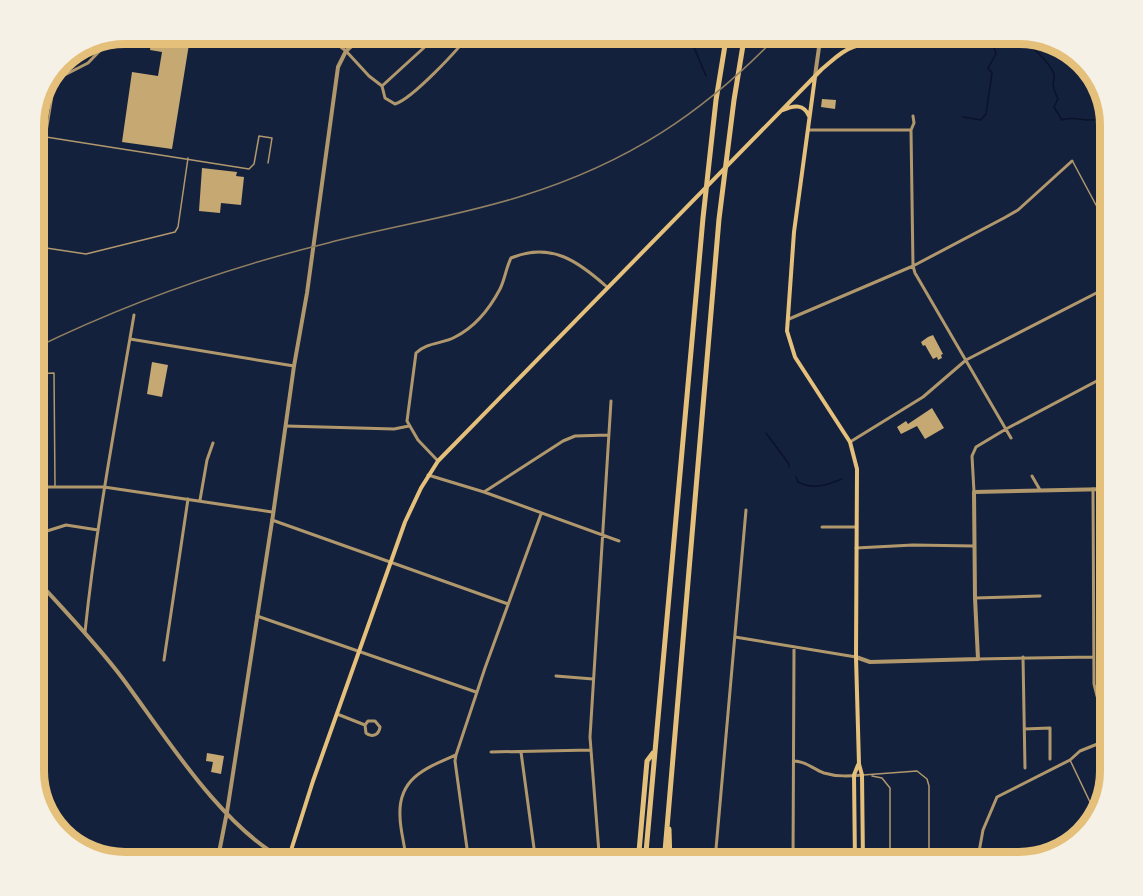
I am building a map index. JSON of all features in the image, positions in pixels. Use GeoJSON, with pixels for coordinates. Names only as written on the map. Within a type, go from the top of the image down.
{"type":"FeatureCollection","features":[{"type":"Feature","properties":{"kind":"highway"},"geometry":{"type":"LineString","coordinates":[[646,853],[703,218],[725,44]]}},
{"type":"Feature","properties":{"kind":"highway"},"geometry":{"type":"LineString","coordinates":[[665,853],[719,219],[743,44]]}},
{"type":"Feature","properties":{"kind":"highway"},"geometry":{"type":"LineString","coordinates":[[639,853],[647,761],[654,752]]}},
{"type":"Feature","properties":{"kind":"highway"},"geometry":{"type":"LineString","coordinates":[[669,793],[670,853]]}},
{"type":"Feature","properties":{"kind":"main road"},"geometry":{"type":"LineString","coordinates":[[290,853],[410,507],[438,461],[815,76],[847,49],[868,44]]}},
{"type":"Feature","properties":{"kind":"main road"},"geometry":{"type":"LineString","coordinates":[[815,76],[794,232],[787,320],[788,339],[795,357],[850,442],[856,469],[856,657],[859,764],[862,775],[863,853]]}},
{"type":"Feature","properties":{"kind":"main road"},"geometry":{"type":"LineString","coordinates":[[780,112],[799,106],[807,112],[810,118]]}},
{"type":"Feature","properties":{"kind":"main road"},"geometry":{"type":"LineString","coordinates":[[855,853],[854,776],[859,764]]}},
{"type":"Feature","properties":{"kind":"street"},"geometry":{"type":"LineString","coordinates":[[337,44],[382,86],[385,98],[389,102],[399,103],[461,44]]}},
{"type":"Feature","properties":{"kind":"street"},"geometry":{"type":"LineString","coordinates":[[219,853],[272,520],[338,67],[346,51],[354,44]]}},
{"type":"Feature","properties":{"kind":"street"},"geometry":{"type":"LineString","coordinates":[[382,86],[428,44]]}},
{"type":"Feature","properties":{"kind":"street"},"geometry":{"type":"LineString","coordinates":[[815,76],[820,44]]}},
{"type":"Feature","properties":{"kind":"street"},"geometry":{"type":"LineString","coordinates":[[57,79],[88,63],[104,47]]}},
{"type":"Feature","properties":{"kind":"street"},"geometry":{"type":"LineString","coordinates":[[913,116],[914,123],[910,130],[915,273],[1011,438]]}},
{"type":"Feature","properties":{"kind":"street"},"geometry":{"type":"LineString","coordinates":[[809,130],[910,130]]}},
{"type":"Feature","properties":{"kind":"street"},"geometry":{"type":"LineString","coordinates":[[787,320],[913,266],[1018,210],[1072,161]]}},
{"type":"Feature","properties":{"kind":"street"},"geometry":{"type":"LineString","coordinates":[[438,461],[418,440],[409,426],[406,415],[417,352],[422,347],[453,339],[467,330],[486,312],[500,287],[511,258],[521,254],[537,252],[563,256],[582,265],[607,287]]}},
{"type":"Feature","properties":{"kind":"street"},"geometry":{"type":"LineString","coordinates":[[850,442],[924,398],[966,360],[1100,291]]}},
{"type":"Feature","properties":{"kind":"street"},"geometry":{"type":"LineString","coordinates":[[85,632],[104,487],[134,315]]}},
{"type":"Feature","properties":{"kind":"street"},"geometry":{"type":"LineString","coordinates":[[130,339],[294,366]]}},
{"type":"Feature","properties":{"kind":"street"},"geometry":{"type":"LineString","coordinates":[[978,659],[972,456],[976,447],[1006,429],[1100,379]]}},
{"type":"Feature","properties":{"kind":"street"},"geometry":{"type":"LineString","coordinates":[[598,853],[591,750],[611,401]]}},
{"type":"Feature","properties":{"kind":"street"},"geometry":{"type":"LineString","coordinates":[[286,426],[394,429],[409,426]]}},
{"type":"Feature","properties":{"kind":"street"},"geometry":{"type":"LineString","coordinates":[[484,492],[562,441],[575,436],[608,435]]}},
{"type":"Feature","properties":{"kind":"street"},"geometry":{"type":"LineString","coordinates":[[200,500],[207,460],[213,443]]}},
{"type":"Feature","properties":{"kind":"street"},"geometry":{"type":"LineString","coordinates":[[428,476],[484,492],[619,542]]}},
{"type":"Feature","properties":{"kind":"street"},"geometry":{"type":"LineString","coordinates":[[1032,476],[1040,490]]}},
{"type":"Feature","properties":{"kind":"street"},"geometry":{"type":"LineString","coordinates":[[44,487],[104,487],[272,512]]}},
{"type":"Feature","properties":{"kind":"street"},"geometry":{"type":"LineString","coordinates":[[1093,489],[1093,657],[1096,696],[1100,699]]}},
{"type":"Feature","properties":{"kind":"street"},"geometry":{"type":"LineString","coordinates":[[974,492],[1100,489]]}},
{"type":"Feature","properties":{"kind":"street"},"geometry":{"type":"LineString","coordinates":[[164,660],[188,499]]}},
{"type":"Feature","properties":{"kind":"street"},"geometry":{"type":"LineString","coordinates":[[716,853],[746,510]]}},
{"type":"Feature","properties":{"kind":"street"},"geometry":{"type":"LineString","coordinates":[[468,853],[456,755],[541,514]]}},
{"type":"Feature","properties":{"kind":"street"},"geometry":{"type":"LineString","coordinates":[[272,520],[508,604]]}},
{"type":"Feature","properties":{"kind":"street"},"geometry":{"type":"LineString","coordinates":[[46,531],[66,525],[98,530]]}},
{"type":"Feature","properties":{"kind":"street"},"geometry":{"type":"LineString","coordinates":[[822,527],[856,527]]}},
{"type":"Feature","properties":{"kind":"street"},"geometry":{"type":"LineString","coordinates":[[856,548],[913,545],[974,546]]}},
{"type":"Feature","properties":{"kind":"street"},"geometry":{"type":"LineString","coordinates":[[44,588],[111,664],[202,785],[227,812],[273,853]]}},
{"type":"Feature","properties":{"kind":"street"},"geometry":{"type":"LineString","coordinates":[[975,598],[1040,596]]}},
{"type":"Feature","properties":{"kind":"street"},"geometry":{"type":"LineString","coordinates":[[257,616],[477,692]]}},
{"type":"Feature","properties":{"kind":"street"},"geometry":{"type":"LineString","coordinates":[[735,637],[856,657],[870,663],[1023,657],[1093,657]]}},
{"type":"Feature","properties":{"kind":"street"},"geometry":{"type":"LineString","coordinates":[[793,853],[794,646]]}},
{"type":"Feature","properties":{"kind":"street"},"geometry":{"type":"LineString","coordinates":[[1023,657],[1025,768]]}},
{"type":"Feature","properties":{"kind":"street"},"geometry":{"type":"LineString","coordinates":[[556,676],[594,679]]}},
{"type":"Feature","properties":{"kind":"street"},"geometry":{"type":"LineString","coordinates":[[337,714],[365,725]]}},
{"type":"Feature","properties":{"kind":"street"},"geometry":{"type":"LineString","coordinates":[[368,721],[375,721],[379,724],[379,732],[370,736],[366,733],[365,725],[368,721]]}},
{"type":"Feature","properties":{"kind":"street"},"geometry":{"type":"LineString","coordinates":[[1024,729],[1050,728],[1050,759]]}},
{"type":"Feature","properties":{"kind":"street"},"geometry":{"type":"LineString","coordinates":[[979,853],[983,830],[997,797],[1100,743]]}},
{"type":"Feature","properties":{"kind":"street"},"geometry":{"type":"LineString","coordinates":[[491,752],[591,750]]}},
{"type":"Feature","properties":{"kind":"street"},"geometry":{"type":"LineString","coordinates":[[521,752],[535,853]]}},
{"type":"Feature","properties":{"kind":"street"},"geometry":{"type":"LineString","coordinates":[[405,853],[400,815],[402,796],[408,784],[419,772],[456,755]]}},
{"type":"Feature","properties":{"kind":"street"},"geometry":{"type":"LineString","coordinates":[[794,761],[803,761],[826,774],[862,775]]}},
{"type":"Feature","properties":{"kind":"lane"},"geometry":{"type":"LineString","coordinates":[[44,149],[52,90]]}},
{"type":"Feature","properties":{"kind":"lane"},"geometry":{"type":"LineString","coordinates":[[46,137],[249,169],[254,164],[259,136],[272,138],[268,163]]}},
{"type":"Feature","properties":{"kind":"lane"},"geometry":{"type":"LineString","coordinates":[[44,248],[86,254],[175,232],[188,158]]}},
{"type":"Feature","properties":{"kind":"lane"},"geometry":{"type":"LineString","coordinates":[[1072,161],[1100,209]]}},
{"type":"Feature","properties":{"kind":"lane"},"geometry":{"type":"LineString","coordinates":[[44,373],[54,373],[56,486]]}},
{"type":"Feature","properties":{"kind":"lane"},"geometry":{"type":"LineString","coordinates":[[1070,760],[1090,802]]}},
{"type":"Feature","properties":{"kind":"lane"},"geometry":{"type":"LineString","coordinates":[[862,775],[917,771],[927,779],[929,786],[929,853]]}},
{"type":"Feature","properties":{"kind":"lane"},"geometry":{"type":"LineString","coordinates":[[871,775],[882,778],[890,788],[890,853]]}},
{"type":"Feature","properties":{"kind":"building"},"geometry":{"type":"Polygon","coordinates":[[[151,44],[189,44],[172,149],[122,142],[132,72],[158,76],[162,52],[150,50],[151,44]]]}},
{"type":"Feature","properties":{"kind":"building"},"geometry":{"type":"Polygon","coordinates":[[[822,99],[836,100],[835,109],[821,107],[822,99]]]}},
{"type":"Feature","properties":{"kind":"building"},"geometry":{"type":"Polygon","coordinates":[[[202,168],[237,172],[236,176],[244,177],[241,205],[221,203],[220,213],[199,211],[202,168]]]}},
{"type":"Feature","properties":{"kind":"building"},"geometry":{"type":"Polygon","coordinates":[[[933,335],[943,354],[938,360],[937,357],[933,359],[921,342],[933,335]]]}},
{"type":"Feature","properties":{"kind":"building"},"geometry":{"type":"Polygon","coordinates":[[[152,362],[168,365],[162,397],[147,394],[152,362]]]}},
{"type":"Feature","properties":{"kind":"building"},"geometry":{"type":"Polygon","coordinates":[[[932,408],[944,428],[925,439],[917,426],[901,434],[897,427],[906,421],[908,424],[932,408]]]}},
{"type":"Feature","properties":{"kind":"building"},"geometry":{"type":"Polygon","coordinates":[[[207,753],[224,756],[221,774],[211,772],[213,762],[206,761],[207,753]]]}},
{"type":"Feature","properties":{"kind":"waterway"},"geometry":{"type":"LineString","coordinates":[[551,44],[559,44]]}},
{"type":"Feature","properties":{"kind":"waterway"},"geometry":{"type":"LineString","coordinates":[[685,44],[694,47],[706,76]]}},
{"type":"Feature","properties":{"kind":"waterway"},"geometry":{"type":"LineString","coordinates":[[963,117],[981,120],[986,114],[992,73],[988,68],[996,54],[993,44]]}},
{"type":"Feature","properties":{"kind":"waterway"},"geometry":{"type":"LineString","coordinates":[[1001,44],[1008,44]]}},
{"type":"Feature","properties":{"kind":"waterway"},"geometry":{"type":"LineString","coordinates":[[1028,44],[1053,71],[1053,85],[1058,99],[1054,107],[1062,120],[1099,119]]}},
{"type":"Feature","properties":{"kind":"waterway"},"geometry":{"type":"LineString","coordinates":[[766,433],[789,467]]}},
{"type":"Feature","properties":{"kind":"waterway"},"geometry":{"type":"LineString","coordinates":[[796,477],[798,482],[809,486],[825,485],[842,479]]}},
{"type":"Feature","properties":{"kind":"railway"},"geometry":{"type":"LineString","coordinates":[[44,344],[141,302],[215,275],[328,243],[498,203],[560,183],[596,168],[662,132],[723,88],[769,44]]}}]}
